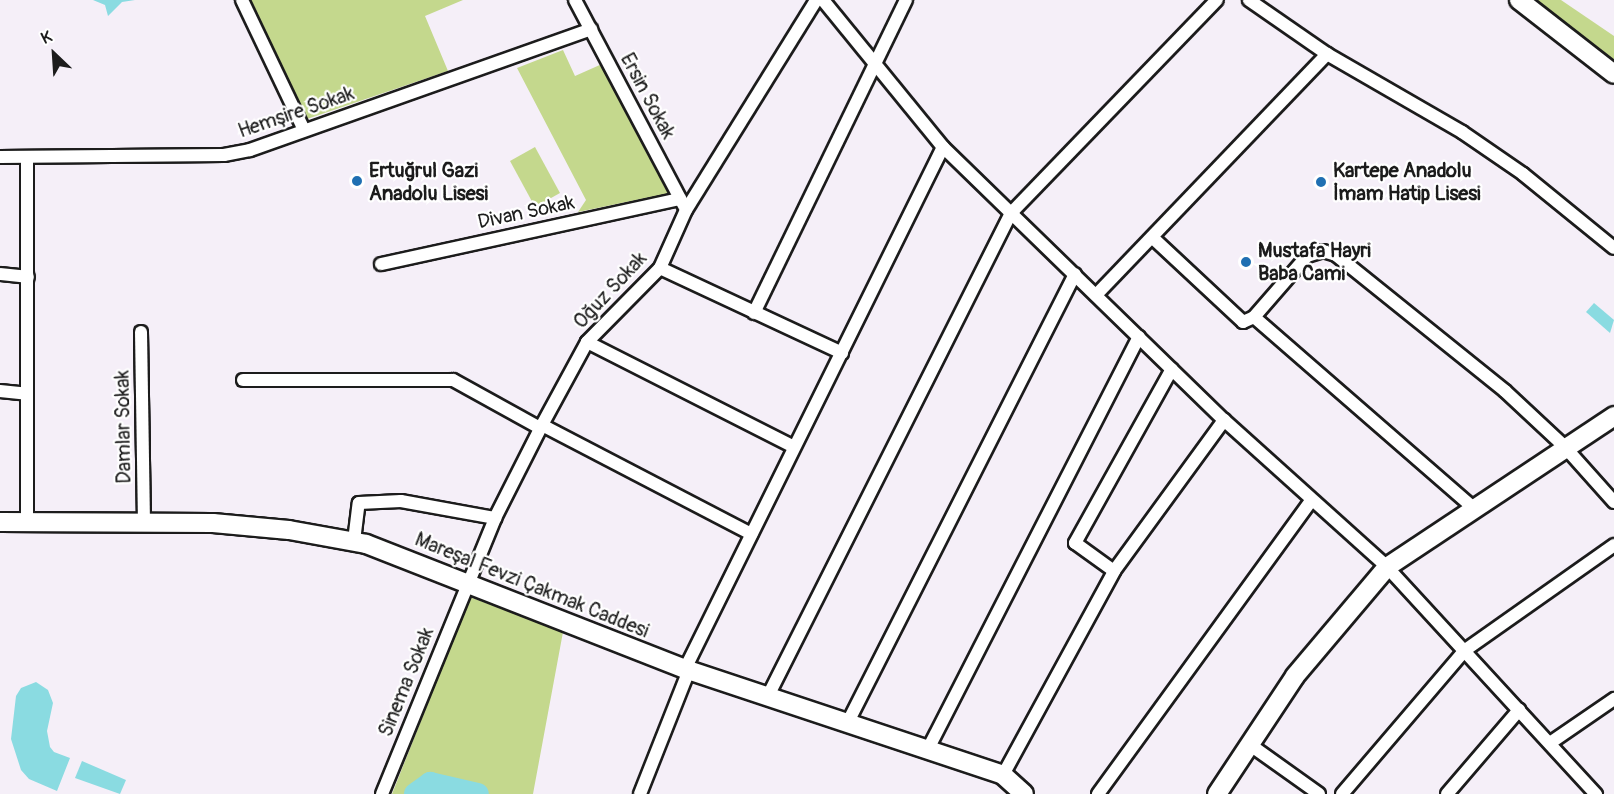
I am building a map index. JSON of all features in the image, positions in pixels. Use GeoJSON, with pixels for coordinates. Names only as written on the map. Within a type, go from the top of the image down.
{"type":"FeatureCollection","features":[{"type":"Feature","properties":{"kind":"street"},"geometry":{"type":"LineString","coordinates":[[242,0],[304,130]]}},
{"type":"Feature","properties":{"kind":"street","name":"Ersin Sokak"},"geometry":{"type":"LineString","coordinates":[[575,0],[683,204]]}},
{"type":"Feature","properties":{"kind":"street","name":"Oğuz Sokak"},"geometry":{"type":"LineString","coordinates":[[467,585],[495,518],[541,426],[587,342],[660,268],[683,204],[816,0]]}},
{"type":"Feature","properties":{"kind":"street"},"geometry":{"type":"LineString","coordinates":[[823,0],[943,147],[1224,420],[1311,501],[1387,567],[1596,794]]}},
{"type":"Feature","properties":{"kind":"street"},"geometry":{"type":"LineString","coordinates":[[754,313],[906,0]]}},
{"type":"Feature","properties":{"kind":"street"},"geometry":{"type":"LineString","coordinates":[[769,694],[904,418],[1011,213],[1217,0]]}},
{"type":"Feature","properties":{"kind":"street"},"geometry":{"type":"LineString","coordinates":[[1249,0],[1327,54],[1471,138],[1523,174],[1614,248]]}},
{"type":"Feature","properties":{"kind":"street"},"geometry":{"type":"LineString","coordinates":[[1519,0],[1614,74]]}},
{"type":"Feature","properties":{"kind":"street","name":"Hemşire Sokak"},"geometry":{"type":"LineString","coordinates":[[0,157],[224,155],[304,130],[591,30]]}},
{"type":"Feature","properties":{"kind":"street"},"geometry":{"type":"LineString","coordinates":[[1096,295],[1327,54]]}},
{"type":"Feature","properties":{"kind":"street"},"geometry":{"type":"LineString","coordinates":[[640,794],[687,670],[751,534],[943,147]]}},
{"type":"Feature","properties":{"kind":"street"},"geometry":{"type":"LineString","coordinates":[[27,158],[27,522]]}},
{"type":"Feature","properties":{"kind":"street","name":"Divan Sokak"},"geometry":{"type":"LineString","coordinates":[[381,264],[683,204]]}},
{"type":"Feature","properties":{"kind":"street"},"geometry":{"type":"LineString","coordinates":[[1153,238],[1237,317],[1248,322],[1307,256],[1323,251],[1336,255],[1505,390],[1564,446],[1614,502]]}},
{"type":"Feature","properties":{"kind":"street"},"geometry":{"type":"LineString","coordinates":[[660,268],[842,353]]}},
{"type":"Feature","properties":{"kind":"street"},"geometry":{"type":"LineString","coordinates":[[0,274],[28,277]]}},
{"type":"Feature","properties":{"kind":"street"},"geometry":{"type":"LineString","coordinates":[[848,722],[1075,274]]}},
{"type":"Feature","properties":{"kind":"street"},"geometry":{"type":"LineString","coordinates":[[1254,317],[1474,508]]}},
{"type":"Feature","properties":{"kind":"street","name":"Damlar Sokak"},"geometry":{"type":"LineString","coordinates":[[141,332],[144,522]]}},
{"type":"Feature","properties":{"kind":"street"},"geometry":{"type":"LineString","coordinates":[[928,749],[1139,337]]}},
{"type":"Feature","properties":{"kind":"street"},"geometry":{"type":"LineString","coordinates":[[587,342],[794,447]]}},
{"type":"Feature","properties":{"kind":"street"},"geometry":{"type":"LineString","coordinates":[[1114,571],[1075,543],[1172,369]]}},
{"type":"Feature","properties":{"kind":"street"},"geometry":{"type":"LineString","coordinates":[[243,380],[453,380],[751,534]]}},
{"type":"Feature","properties":{"kind":"street"},"geometry":{"type":"LineString","coordinates":[[0,391],[27,394]]}},
{"type":"Feature","properties":{"kind":"street"},"geometry":{"type":"LineString","coordinates":[[1217,794],[1295,676],[1387,567],[1564,446],[1614,416]]}},
{"type":"Feature","properties":{"kind":"street"},"geometry":{"type":"LineString","coordinates":[[1004,775],[1114,571],[1224,420]]}},
{"type":"Feature","properties":{"kind":"street"},"geometry":{"type":"LineString","coordinates":[[354,541],[358,503],[401,501],[495,518]]}},
{"type":"Feature","properties":{"kind":"street"},"geometry":{"type":"LineString","coordinates":[[1098,794],[1311,501]]}},
{"type":"Feature","properties":{"kind":"street","name":"Mareşal Fevzi Çakmak Caddesi"},"geometry":{"type":"LineString","coordinates":[[0,522],[247,525],[354,541],[687,670],[769,694],[1004,775],[1020,793]]}},
{"type":"Feature","properties":{"kind":"street"},"geometry":{"type":"LineString","coordinates":[[1342,794],[1464,651],[1614,545]]}},
{"type":"Feature","properties":{"kind":"street","name":"Sinema Sokak"},"geometry":{"type":"LineString","coordinates":[[382,794],[467,585]]}},
{"type":"Feature","properties":{"kind":"street"},"geometry":{"type":"LineString","coordinates":[[1550,743],[1614,699]]}},
{"type":"Feature","properties":{"kind":"street"},"geometry":{"type":"LineString","coordinates":[[1447,794],[1519,710]]}},
{"type":"Feature","properties":{"kind":"street"},"geometry":{"type":"LineString","coordinates":[[1249,744],[1319,794]]}},
{"type":"Feature","properties":{"kind":"green space"},"geometry":{"type":"Polygon","coordinates":[[[251,0],[463,0],[425,16],[448,71],[307,119],[251,0]]]}},
{"type":"Feature","properties":{"kind":"green space"},"geometry":{"type":"Polygon","coordinates":[[[1536,0],[1561,0],[1614,36],[1614,62],[1536,0]]]}},
{"type":"Feature","properties":{"kind":"green space"},"geometry":{"type":"Polygon","coordinates":[[[563,50],[575,76],[602,64],[670,193],[578,212],[586,200],[517,68],[563,50]]]}},
{"type":"Feature","properties":{"kind":"green space"},"geometry":{"type":"Polygon","coordinates":[[[535,147],[560,193],[535,207],[510,161],[535,147]]]}},
{"type":"Feature","properties":{"kind":"green space"},"geometry":{"type":"Polygon","coordinates":[[[470,597],[563,632],[533,794],[478,794],[430,783],[415,794],[392,794],[470,597]]]}},
{"type":"Feature","properties":{"kind":"water"},"geometry":{"type":"Polygon","coordinates":[[[93,0],[135,0],[122,2],[108,16],[105,5],[93,0]]]}},
{"type":"Feature","properties":{"kind":"water"},"geometry":{"type":"Polygon","coordinates":[[[1594,303],[1614,320],[1610,333],[1586,312],[1594,303]]]}},
{"type":"Feature","properties":{"kind":"water"},"geometry":{"type":"Polygon","coordinates":[[[36,682],[48,690],[53,703],[47,731],[50,747],[54,752],[70,758],[57,791],[29,779],[21,770],[11,739],[16,696],[21,688],[36,682]]]}},
{"type":"Feature","properties":{"kind":"water"},"geometry":{"type":"Polygon","coordinates":[[[82,761],[126,780],[120,794],[75,778],[82,761]]]}},
{"type":"Feature","properties":{"kind":"waterway"},"geometry":{"type":"LineString","coordinates":[[415,794],[430,783],[478,794]]}},
{"type":"Feature","properties":{"kind":"place","name":"Ertuğrul Gazi Anadolu Lisesi"},"geometry":{"type":"Point","coordinates":[357,181]}},
{"type":"Feature","properties":{"kind":"place","name":"Kartepe Anadolu İmam Hatip Lisesi"},"geometry":{"type":"Point","coordinates":[1321,182]}},
{"type":"Feature","properties":{"kind":"place","name":"Mustafa Hayri Baba Cami"},"geometry":{"type":"Point","coordinates":[1246,262]}}]}
